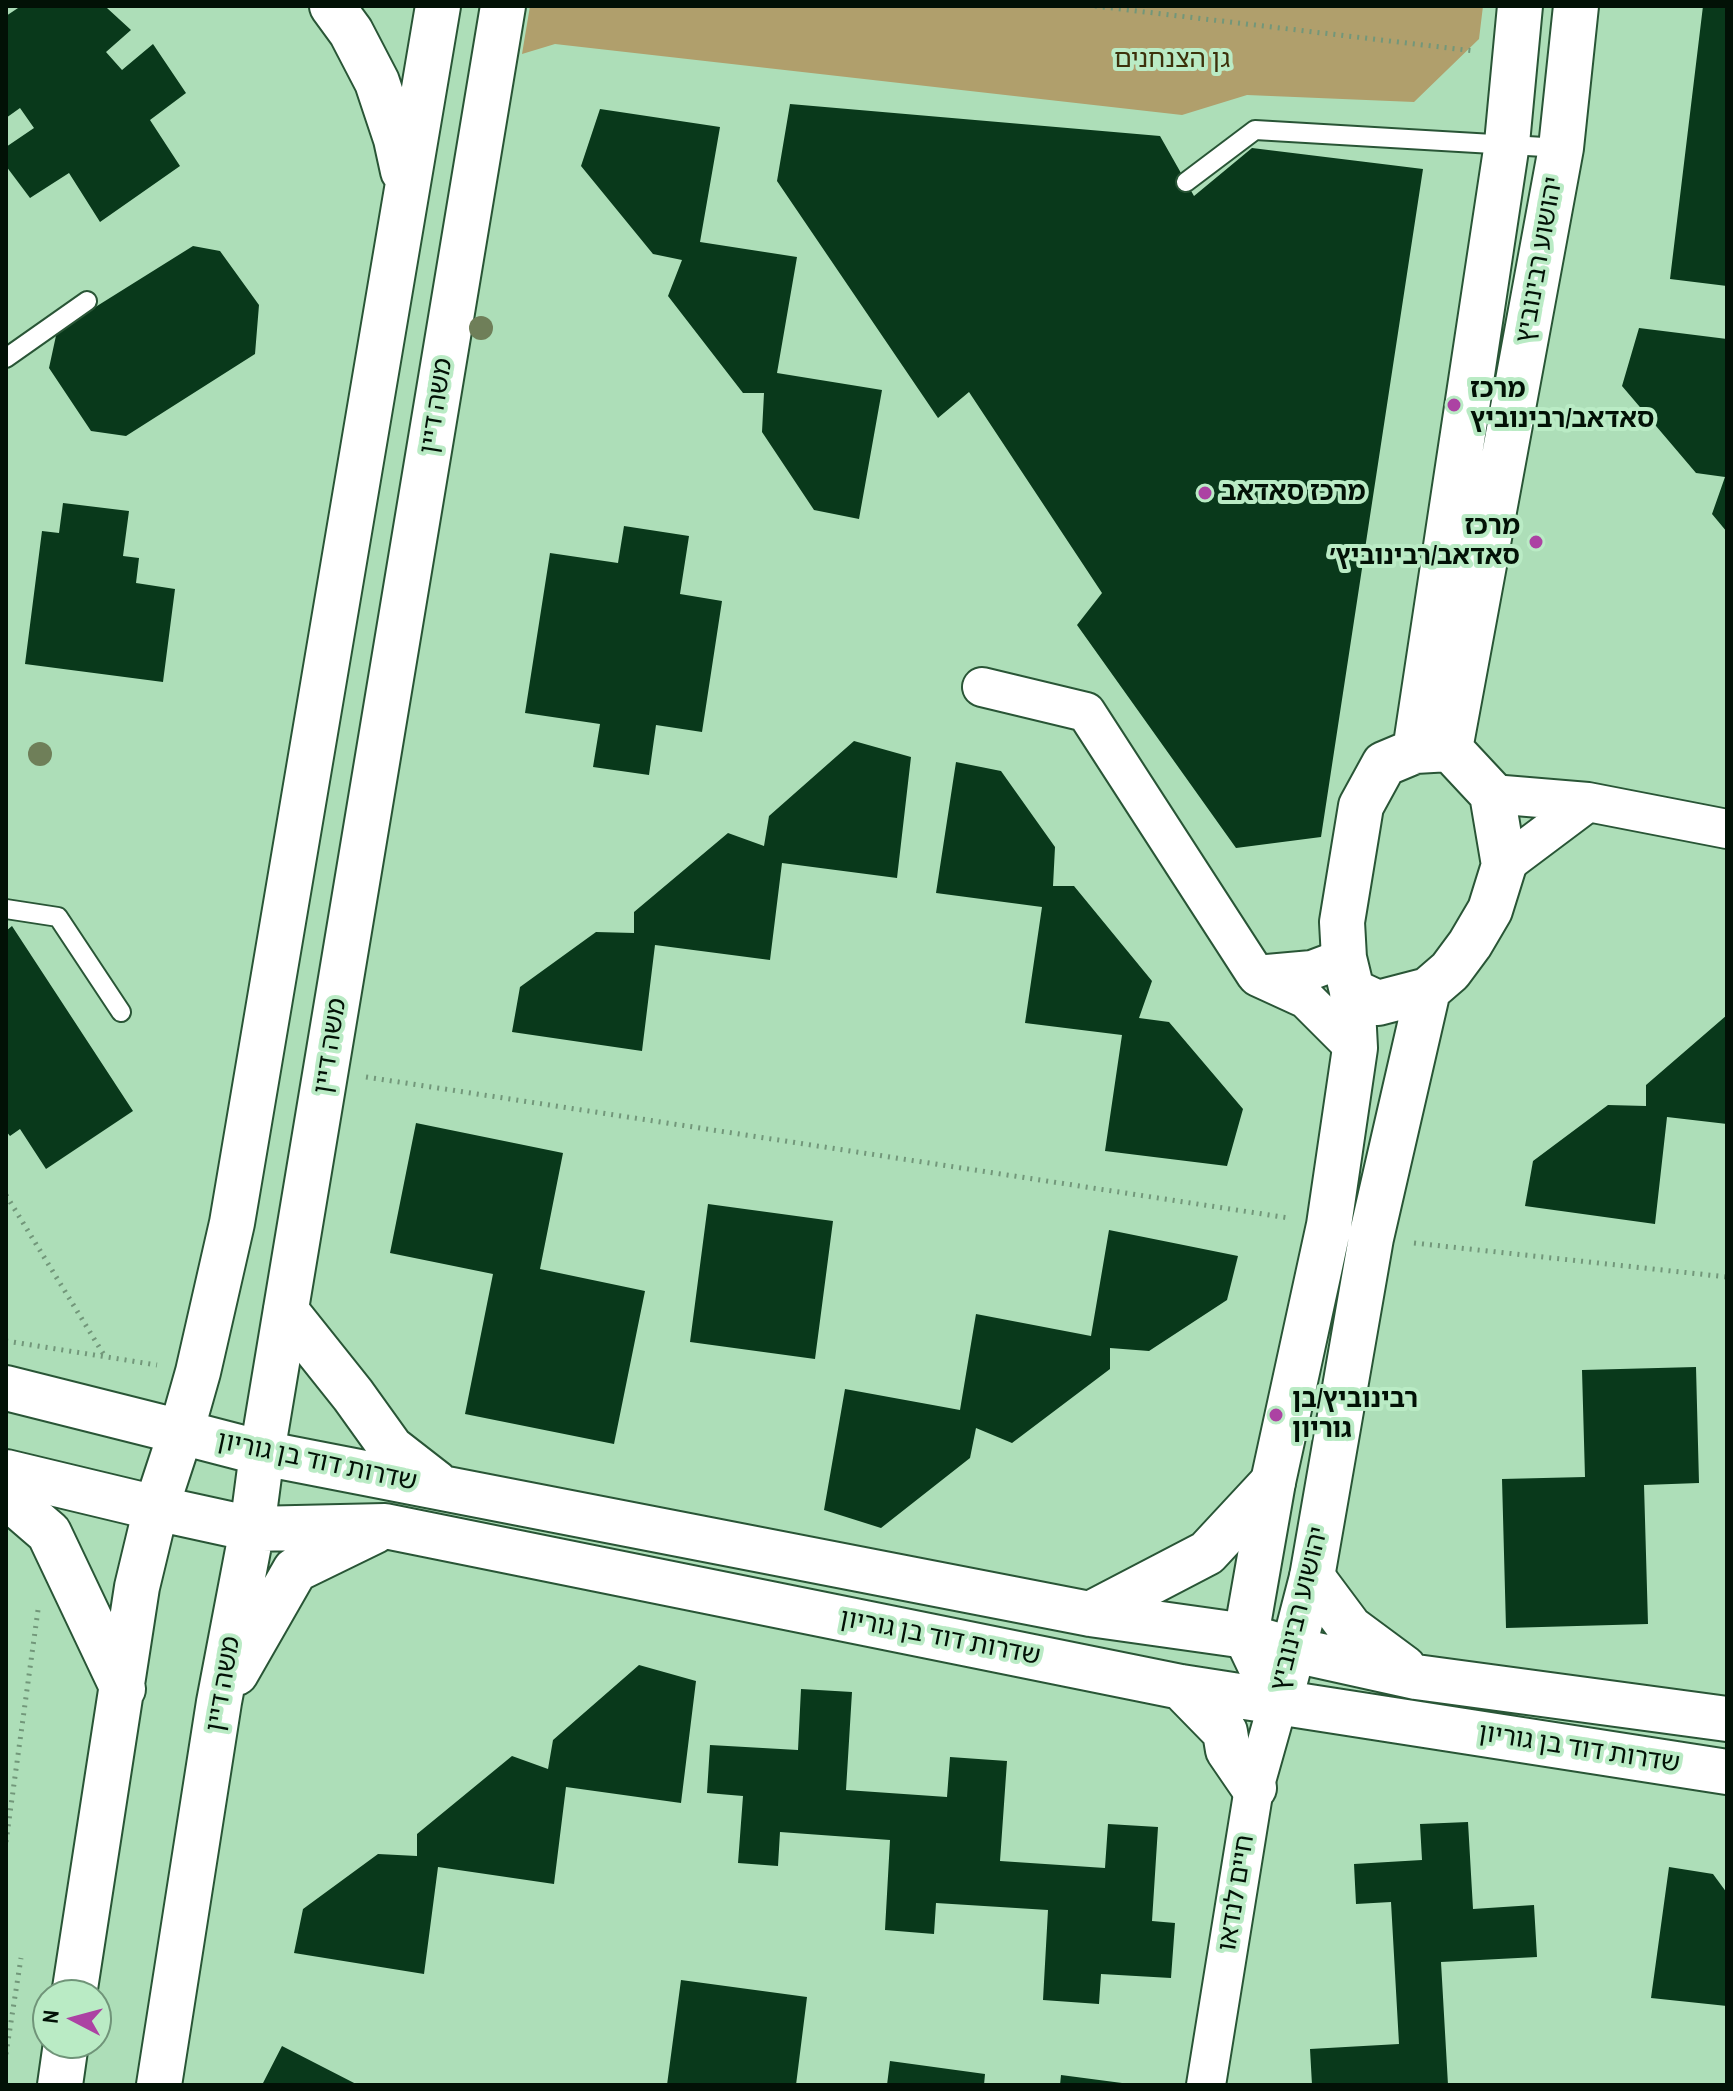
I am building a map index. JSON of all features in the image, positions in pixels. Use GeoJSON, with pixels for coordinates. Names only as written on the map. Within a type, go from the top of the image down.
{"type":"FeatureCollection","features":[{"type":"Feature","properties":{"kind":"street"},"geometry":{"type":"LineString","coordinates":[[332,6],[351,32],[377,82],[396,139],[407,193]]}},
{"type":"Feature","properties":{"kind":"street"},"geometry":{"type":"LineString","coordinates":[[77,1979],[137,1587],[156,1508],[198,1372],[232,1223],[438,6]]}},
{"type":"Feature","properties":{"kind":"street","name":"משה דיין"},"geometry":{"type":"LineString","coordinates":[[159,2085],[219,1702],[252,1529],[262,1453],[503,6]]}},
{"type":"Feature","properties":{"kind":"street","name":"יהושוע רבינוביץ"},"geometry":{"type":"LineString","coordinates":[[1433,750],[1507,143],[1520,6]]}},
{"type":"Feature","properties":{"kind":"street","name":"יהושוע רבינוביץ"},"geometry":{"type":"LineString","coordinates":[[1433,750],[1561,148],[1576,6]]}},
{"type":"Feature","properties":{"kind":"street"},"geometry":{"type":"LineString","coordinates":[[982,687],[1086,712],[1256,975],[1306,999],[1355,1048]]}},
{"type":"Feature","properties":{"kind":"street"},"geometry":{"type":"LineString","coordinates":[[1433,750],[1492,794],[1588,802],[1727,829]]}},
{"type":"Feature","properties":{"kind":"street","name":"יהושוע רבינוביץ"},"geometry":{"type":"LineString","coordinates":[[1278,1703],[1246,1636],[1273,1482],[1329,1225],[1355,1048],[1336,973],[1346,890],[1361,806],[1384,764],[1433,750]]}},
{"type":"Feature","properties":{"kind":"street"},"geometry":{"type":"LineString","coordinates":[[1256,975],[1336,973],[1378,1003],[1428,990],[1450,971],[1490,910],[1504,865],[1492,794]]}},
{"type":"Feature","properties":{"kind":"street"},"geometry":{"type":"LineString","coordinates":[[1504,865],[1588,802]]}},
{"type":"Feature","properties":{"kind":"street","name":"יהושוע רבינוביץ"},"geometry":{"type":"LineString","coordinates":[[1278,1703],[1312,1577],[1371,1238],[1428,990]]}},
{"type":"Feature","properties":{"kind":"street"},"geometry":{"type":"LineString","coordinates":[[286,1311],[391,1448],[444,1489]]}},
{"type":"Feature","properties":{"kind":"street","name":"שדרות דוד בן גוריון"},"geometry":{"type":"LineString","coordinates":[[6,1388],[262,1453],[1090,1614],[1246,1636],[1416,1677],[1727,1719]]}},
{"type":"Feature","properties":{"kind":"street","name":"שדרות דוד בן גוריון"},"geometry":{"type":"LineString","coordinates":[[6,1472],[252,1529],[385,1526],[1181,1687],[1727,1772]]}},
{"type":"Feature","properties":{"kind":"street"},"geometry":{"type":"LineString","coordinates":[[1090,1614],[1207,1553],[1273,1482]]}},
{"type":"Feature","properties":{"kind":"street"},"geometry":{"type":"LineString","coordinates":[[6,1496],[49,1533],[123,1689]]}},
{"type":"Feature","properties":{"kind":"street"},"geometry":{"type":"LineString","coordinates":[[219,1702],[295,1570],[385,1526]]}},
{"type":"Feature","properties":{"kind":"street"},"geometry":{"type":"LineString","coordinates":[[1312,1577],[1350,1628],[1416,1677]]}},
{"type":"Feature","properties":{"kind":"street"},"geometry":{"type":"LineString","coordinates":[[1181,1687],[1225,1732],[1228,1750],[1254,1788]]}},
{"type":"Feature","properties":{"kind":"street","name":"חיים לנדאו"},"geometry":{"type":"LineString","coordinates":[[1206,2085],[1254,1788],[1278,1703]]}},
{"type":"Feature","properties":{"kind":"street"},"geometry":{"type":"LineString","coordinates":[[60,2085],[64,2059]]}},
{"type":"Feature","properties":{"kind":"lane"},"geometry":{"type":"LineString","coordinates":[[1186,182],[1255,130],[1561,148]]}},
{"type":"Feature","properties":{"kind":"lane"},"geometry":{"type":"LineString","coordinates":[[6,358],[87,301]]}},
{"type":"Feature","properties":{"kind":"lane"},"geometry":{"type":"LineString","coordinates":[[6,909],[58,917],[121,1012]]}},
{"type":"Feature","properties":{"kind":"path"},"geometry":{"type":"LineString","coordinates":[[1095,6],[1515,56]]}},
{"type":"Feature","properties":{"kind":"path"},"geometry":{"type":"LineString","coordinates":[[327,1071],[1329,1225]]}},
{"type":"Feature","properties":{"kind":"path"},"geometry":{"type":"LineString","coordinates":[[6,1195],[105,1356]]}},
{"type":"Feature","properties":{"kind":"path"},"geometry":{"type":"LineString","coordinates":[[1371,1238],[1727,1277]]}},
{"type":"Feature","properties":{"kind":"path"},"geometry":{"type":"LineString","coordinates":[[6,1842],[40,1595]]}},
{"type":"Feature","properties":{"kind":"path"},"geometry":{"type":"LineString","coordinates":[[6,2054],[21,1958]]}},
{"type":"Feature","properties":{"kind":"green space","name":"גן הצנחנים"},"geometry":{"type":"Polygon","coordinates":[[[530,6],[1483,6],[1479,39],[1414,102],[1247,95],[1182,115],[555,44],[522,54],[530,6]]]}},
{"type":"Feature","properties":{"kind":"building"},"geometry":{"type":"Polygon","coordinates":[[[21,6],[107,8],[131,30],[106,52],[122,70],[153,44],[186,93],[150,120],[180,166],[100,222],[69,173],[30,198],[6,166],[6,147],[34,128],[20,108],[6,118],[6,16],[21,6]]]}},
{"type":"Feature","properties":{"kind":"building"},"geometry":{"type":"Polygon","coordinates":[[[1703,6],[1727,6],[1727,286],[1670,279],[1703,6]]]}},
{"type":"Feature","properties":{"kind":"building","name":"מרכז סאדאב"},"geometry":{"type":"Polygon","coordinates":[[[790,104],[1160,136],[1194,196],[1252,148],[1423,169],[1321,837],[1236,848],[1077,625],[1102,593],[969,392],[938,418],[777,181],[790,104]]]}},
{"type":"Feature","properties":{"kind":"building"},"geometry":{"type":"Polygon","coordinates":[[[600,109],[720,127],[700,242],[797,257],[777,373],[882,390],[859,519],[814,510],[762,432],[764,393],[743,393],[668,296],[682,260],[653,254],[581,166],[600,109]]]}},
{"type":"Feature","properties":{"kind":"building"},"geometry":{"type":"Polygon","coordinates":[[[193,246],[220,251],[259,305],[255,354],[126,436],[91,431],[49,368],[57,331],[193,246]]]}},
{"type":"Feature","properties":{"kind":"building"},"geometry":{"type":"Polygon","coordinates":[[[1639,328],[1727,339],[1727,532],[1712,514],[1725,477],[1696,473],[1622,386],[1639,328]]]}},
{"type":"Feature","properties":{"kind":"building"},"geometry":{"type":"Polygon","coordinates":[[[63,503],[129,511],[123,556],[139,558],[136,583],[175,589],[163,682],[25,664],[42,531],[59,533],[63,503]]]}},
{"type":"Feature","properties":{"kind":"building"},"geometry":{"type":"Polygon","coordinates":[[[624,526],[689,536],[680,594],[722,601],[702,732],[656,725],[649,775],[593,767],[600,724],[525,713],[550,553],[618,563],[624,526]]]}},
{"type":"Feature","properties":{"kind":"building"},"geometry":{"type":"Polygon","coordinates":[[[854,741],[911,757],[897,878],[782,863],[770,960],[655,945],[642,1051],[512,1032],[520,987],[596,932],[634,933],[634,912],[728,833],[764,846],[769,816],[854,741]]]}},
{"type":"Feature","properties":{"kind":"building"},"geometry":{"type":"Polygon","coordinates":[[[956,762],[1001,771],[1055,847],[1053,886],[1074,886],[1152,981],[1139,1018],[1169,1022],[1243,1109],[1227,1166],[1105,1151],[1122,1035],[1025,1023],[1042,907],[936,893],[956,762]]]}},
{"type":"Feature","properties":{"kind":"building"},"geometry":{"type":"Polygon","coordinates":[[[12,926],[133,1111],[46,1169],[20,1129],[10,1136],[6,1131],[6,931],[12,926]]]}},
{"type":"Feature","properties":{"kind":"building"},"geometry":{"type":"Polygon","coordinates":[[[1727,1015],[1727,1124],[1667,1117],[1655,1224],[1525,1206],[1533,1161],[1608,1105],[1646,1106],[1646,1085],[1727,1015]]]}},
{"type":"Feature","properties":{"kind":"building"},"geometry":{"type":"Polygon","coordinates":[[[416,1123],[563,1153],[540,1269],[645,1291],[614,1444],[465,1414],[493,1274],[390,1253],[416,1123]]]}},
{"type":"Feature","properties":{"kind":"building"},"geometry":{"type":"Polygon","coordinates":[[[708,1204],[833,1221],[815,1359],[690,1342],[708,1204]]]}},
{"type":"Feature","properties":{"kind":"building"},"geometry":{"type":"Polygon","coordinates":[[[1109,1230],[1238,1256],[1227,1300],[1149,1351],[1110,1348],[1110,1369],[1012,1443],[976,1428],[970,1458],[881,1528],[824,1510],[845,1389],[960,1410],[976,1314],[1091,1336],[1109,1230]]]}},
{"type":"Feature","properties":{"kind":"building"},"geometry":{"type":"Polygon","coordinates":[[[1696,1367],[1699,1483],[1644,1485],[1648,1624],[1506,1628],[1502,1479],[1585,1477],[1582,1370],[1696,1367]]]}},
{"type":"Feature","properties":{"kind":"building"},"geometry":{"type":"Polygon","coordinates":[[[639,1665],[696,1681],[681,1803],[566,1787],[554,1884],[438,1867],[424,1974],[294,1953],[303,1909],[378,1854],[417,1856],[417,1834],[512,1756],[548,1769],[553,1740],[639,1665]]]}},
{"type":"Feature","properties":{"kind":"building"},"geometry":{"type":"Polygon","coordinates":[[[801,1689],[852,1692],[846,1790],[947,1797],[950,1757],[1007,1761],[1000,1861],[1105,1868],[1108,1824],[1158,1827],[1152,1921],[1175,1923],[1171,1978],[1101,1974],[1099,2004],[1043,2000],[1048,1910],[936,1903],[934,1934],[885,1930],[890,1840],[780,1832],[778,1866],[738,1863],[743,1796],[707,1793],[710,1745],[798,1750],[801,1689]]]}},
{"type":"Feature","properties":{"kind":"building"},"geometry":{"type":"Polygon","coordinates":[[[1468,1822],[1473,1909],[1534,1905],[1537,1957],[1441,1962],[1448,2085],[1312,2085],[1310,2049],[1399,2044],[1391,1902],[1356,1904],[1354,1864],[1422,1860],[1420,1824],[1468,1822]]]}},
{"type":"Feature","properties":{"kind":"building"},"geometry":{"type":"Polygon","coordinates":[[[1669,1867],[1713,1874],[1727,1893],[1727,2006],[1651,1998],[1669,1867]]]}},
{"type":"Feature","properties":{"kind":"building"},"geometry":{"type":"Polygon","coordinates":[[[681,1980],[807,1997],[796,2085],[667,2085],[681,1980]]]}},
{"type":"Feature","properties":{"kind":"building"},"geometry":{"type":"Polygon","coordinates":[[[282,2046],[358,2085],[262,2085],[282,2046]]]}},
{"type":"Feature","properties":{"kind":"building"},"geometry":{"type":"Polygon","coordinates":[[[890,2061],[985,2074],[984,2085],[887,2085],[890,2061]]]}},
{"type":"Feature","properties":{"kind":"building"},"geometry":{"type":"Polygon","coordinates":[[[1061,2075],[1122,2083],[1122,2085],[1060,2085],[1061,2075]]]}},
{"type":"Feature","properties":{"kind":"place","name":"מרכז סאדאב/רבינוביץ"},"geometry":{"type":"Point","coordinates":[1454,405]}},
{"type":"Feature","properties":{"kind":"place","name":"מרכז סאדאב"},"geometry":{"type":"Point","coordinates":[1205,493]}},
{"type":"Feature","properties":{"kind":"place","name":"מרכז סאדאב/רבינוביץ׳"},"geometry":{"type":"Point","coordinates":[1536,542]}},
{"type":"Feature","properties":{"kind":"place","name":"רבינוביץ/בן גוריון"},"geometry":{"type":"Point","coordinates":[1276,1415]}}]}
